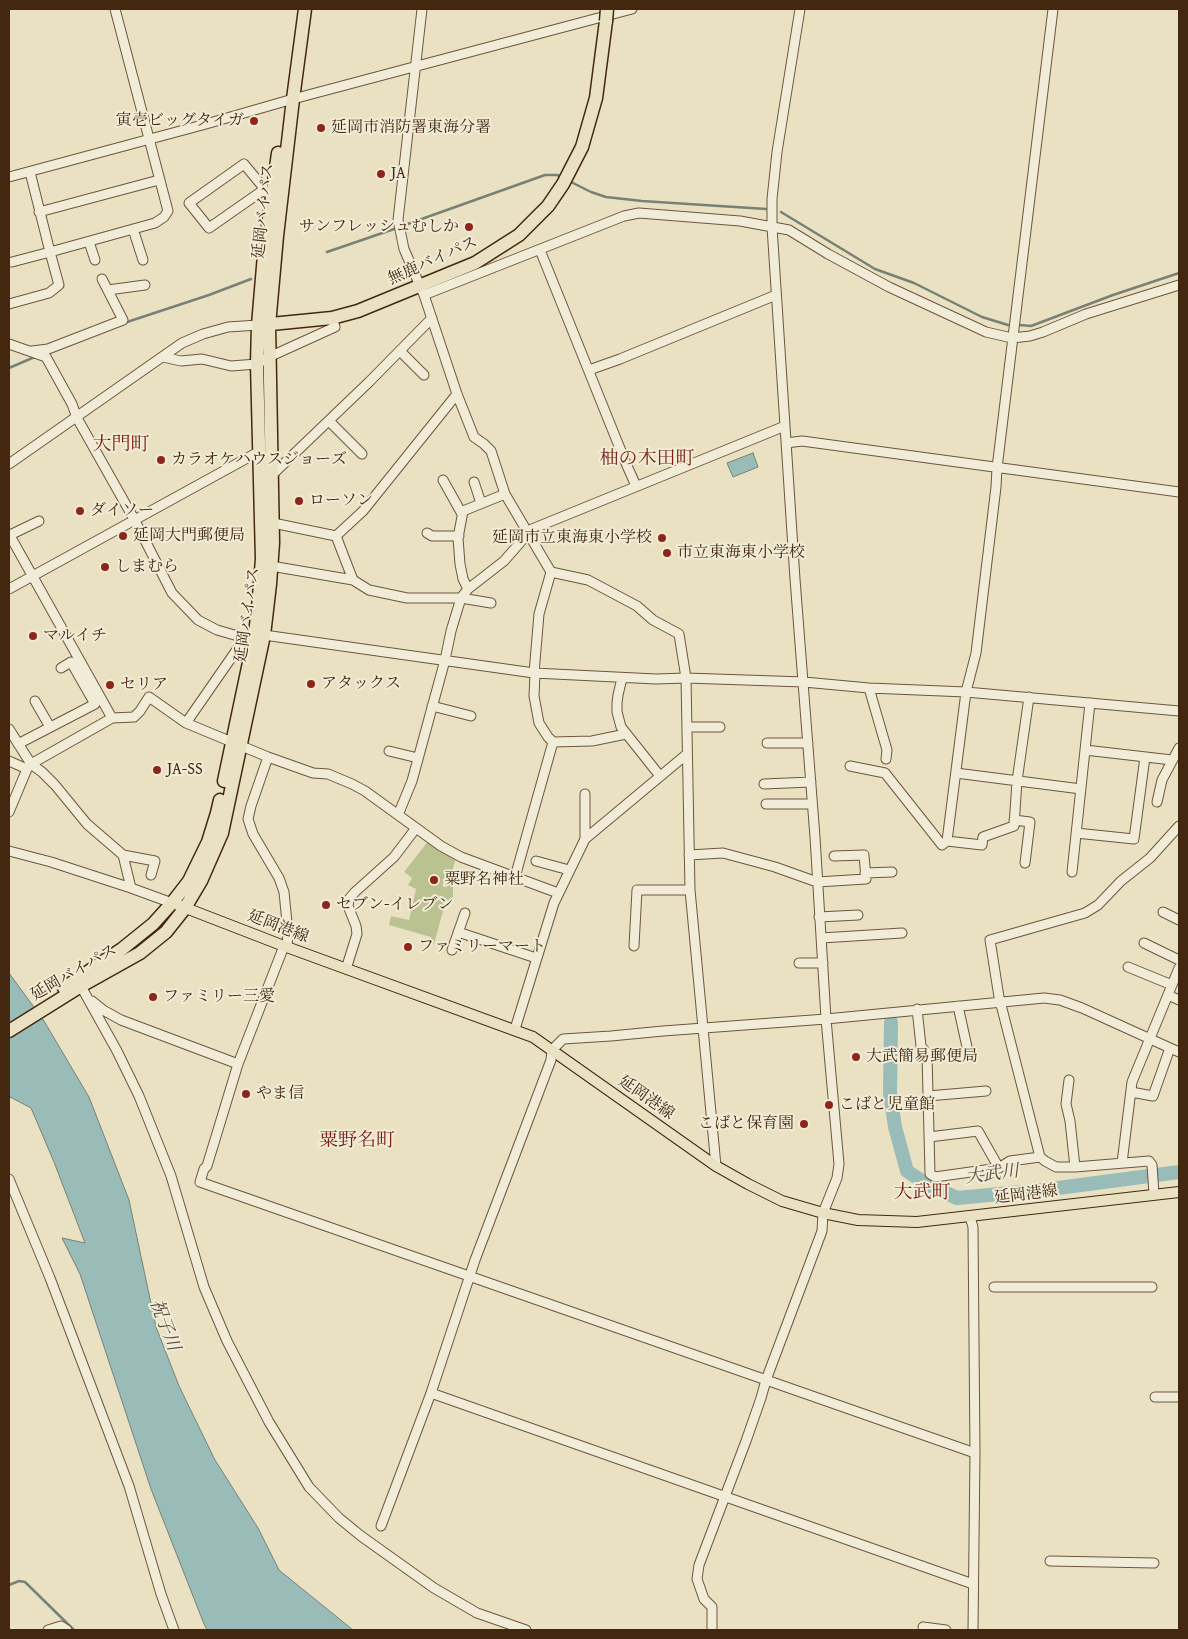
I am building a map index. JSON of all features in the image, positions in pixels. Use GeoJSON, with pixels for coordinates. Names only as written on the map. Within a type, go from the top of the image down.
{"type":"FeatureCollection","features":[{"type":"Feature","properties":{"kind":"highway","name":"延岡バイパス"},"geometry":{"type":"LineString","coordinates":[[255,636],[262,559],[257,364],[277,236],[296,9]]}},
{"type":"Feature","properties":{"kind":"highway","name":"延岡バイパス"},"geometry":{"type":"LineString","coordinates":[[9,1022],[140,954],[166,932],[185,908],[201,882],[222,833],[255,636],[271,566],[273,522],[269,356],[263,325],[267,192],[289,100],[305,9]]}},
{"type":"Feature","properties":{"kind":"highway","name":"無鹿バイパス"},"geometry":{"type":"LineString","coordinates":[[263,325],[332,318],[422,290],[475,263],[519,235],[548,206],[571,171],[582,147],[596,98],[606,15]]}},
{"type":"Feature","properties":{"kind":"highway","name":"延岡バイパス"},"geometry":{"type":"LineString","coordinates":[[9,1031],[77,988],[153,924],[172,903],[189,881],[208,842],[218,813],[236,744]]}},
{"type":"Feature","properties":{"kind":"main road","name":"延岡港線"},"geometry":{"type":"LineString","coordinates":[[172,903],[285,947],[533,1037],[716,1166],[782,1201],[823,1213],[858,1220],[892,1223],[917,1222],[1179,1192]]}},
{"type":"Feature","properties":{"kind":"street"},"geometry":{"type":"LineString","coordinates":[[12,262],[155,223],[164,217],[168,211],[115,9]]}},
{"type":"Feature","properties":{"kind":"street"},"geometry":{"type":"LineString","coordinates":[[422,9],[398,222],[404,249],[422,290],[457,394],[474,437],[491,452],[505,494],[551,572],[539,614],[534,673],[534,696],[539,723],[553,742],[592,741],[626,734]]}},
{"type":"Feature","properties":{"kind":"street"},"geometry":{"type":"LineString","coordinates":[[9,177],[632,9]]}},
{"type":"Feature","properties":{"kind":"street"},"geometry":{"type":"LineString","coordinates":[[712,1630],[712,1607],[704,1599],[697,1578],[699,1565],[822,1231],[823,1213],[837,1178],[839,1164],[826,1019],[772,227],[772,199],[777,152],[800,9]]}},
{"type":"Feature","properties":{"kind":"street"},"geometry":{"type":"LineString","coordinates":[[850,766],[885,773],[942,845],[947,841],[966,692],[976,653],[1012,338],[1053,9]]}},
{"type":"Feature","properties":{"kind":"street"},"geometry":{"type":"LineString","coordinates":[[244,164],[267,192],[209,228],[189,203],[244,164]]}},
{"type":"Feature","properties":{"kind":"street"},"geometry":{"type":"LineString","coordinates":[[9,304],[49,292],[59,285],[30,172]]}},
{"type":"Feature","properties":{"kind":"street"},"geometry":{"type":"LineString","coordinates":[[39,212],[159,180]]}},
{"type":"Feature","properties":{"kind":"street"},"geometry":{"type":"LineString","coordinates":[[422,290],[540,250],[624,216],[639,213],[740,221],[789,230],[828,254],[889,287],[986,332],[1012,338],[1043,332],[1086,314],[1179,285]]}},
{"type":"Feature","properties":{"kind":"street"},"geometry":{"type":"LineString","coordinates":[[133,229],[143,260]]}},
{"type":"Feature","properties":{"kind":"street"},"geometry":{"type":"LineString","coordinates":[[89,242],[95,260]]}},
{"type":"Feature","properties":{"kind":"street"},"geometry":{"type":"LineString","coordinates":[[540,250],[636,486]]}},
{"type":"Feature","properties":{"kind":"street"},"geometry":{"type":"LineString","coordinates":[[32,352],[48,349],[123,320],[102,279]]}},
{"type":"Feature","properties":{"kind":"street"},"geometry":{"type":"LineString","coordinates":[[108,290],[145,285]]}},
{"type":"Feature","properties":{"kind":"street"},"geometry":{"type":"LineString","coordinates":[[589,370],[776,295]]}},
{"type":"Feature","properties":{"kind":"street"},"geometry":{"type":"LineString","coordinates":[[163,357],[181,360],[202,359],[231,366],[257,364],[269,356],[335,327],[332,318]]}},
{"type":"Feature","properties":{"kind":"street"},"geometry":{"type":"LineString","coordinates":[[272,475],[432,318]]}},
{"type":"Feature","properties":{"kind":"street"},"geometry":{"type":"LineString","coordinates":[[9,464],[182,343],[203,334],[228,327],[263,325]]}},
{"type":"Feature","properties":{"kind":"street"},"geometry":{"type":"LineString","coordinates":[[9,344],[46,356],[72,404],[77,418],[134,519],[172,593],[198,620],[218,630],[534,673],[656,680],[686,678],[804,682],[869,688],[966,692],[1179,711]]}},
{"type":"Feature","properties":{"kind":"street"},"geometry":{"type":"LineString","coordinates":[[400,351],[424,375]]}},
{"type":"Feature","properties":{"kind":"street"},"geometry":{"type":"LineString","coordinates":[[336,536],[363,511],[457,394]]}},
{"type":"Feature","properties":{"kind":"street"},"geometry":{"type":"LineString","coordinates":[[329,421],[362,454]]}},
{"type":"Feature","properties":{"kind":"street"},"geometry":{"type":"LineString","coordinates":[[398,814],[412,781],[461,598],[468,589],[504,561],[532,529],[785,426]]}},
{"type":"Feature","properties":{"kind":"street"},"geometry":{"type":"LineString","coordinates":[[786,443],[802,441],[1179,492]]}},
{"type":"Feature","properties":{"kind":"street"},"geometry":{"type":"LineString","coordinates":[[9,588],[260,451]]}},
{"type":"Feature","properties":{"kind":"street"},"geometry":{"type":"LineString","coordinates":[[443,480],[462,514]]}},
{"type":"Feature","properties":{"kind":"street"},"geometry":{"type":"LineString","coordinates":[[474,482],[481,503]]}},
{"type":"Feature","properties":{"kind":"street"},"geometry":{"type":"LineString","coordinates":[[468,589],[463,579],[460,564],[459,536],[462,511],[505,494]]}},
{"type":"Feature","properties":{"kind":"street"},"geometry":{"type":"LineString","coordinates":[[39,520],[9,535],[112,718]]}},
{"type":"Feature","properties":{"kind":"street"},"geometry":{"type":"LineString","coordinates":[[273,522],[336,536]]}},
{"type":"Feature","properties":{"kind":"street"},"geometry":{"type":"LineString","coordinates":[[427,533],[432,536],[459,536]]}},
{"type":"Feature","properties":{"kind":"street"},"geometry":{"type":"LineString","coordinates":[[336,536],[353,580]]}},
{"type":"Feature","properties":{"kind":"street"},"geometry":{"type":"LineString","coordinates":[[271,566],[353,580],[369,590],[407,598],[461,598],[491,603]]}},
{"type":"Feature","properties":{"kind":"street"},"geometry":{"type":"LineString","coordinates":[[551,572],[588,580],[637,606],[653,620],[679,634],[686,678],[690,890],[716,1166]]}},
{"type":"Feature","properties":{"kind":"street"},"geometry":{"type":"LineString","coordinates":[[186,723],[255,636]]}},
{"type":"Feature","properties":{"kind":"street"},"geometry":{"type":"LineString","coordinates":[[18,744],[95,704],[71,662],[61,668]]}},
{"type":"Feature","properties":{"kind":"street"},"geometry":{"type":"LineString","coordinates":[[622,678],[618,694],[617,712],[621,727],[660,776]]}},
{"type":"Feature","properties":{"kind":"street"},"geometry":{"type":"LineString","coordinates":[[869,688],[887,750],[886,759]]}},
{"type":"Feature","properties":{"kind":"street"},"geometry":{"type":"LineString","coordinates":[[9,812],[29,767],[112,718],[134,717],[149,697],[186,723],[268,757],[313,773],[328,774],[339,778],[365,791],[441,846],[461,857],[558,892]]}},
{"type":"Feature","properties":{"kind":"street"},"geometry":{"type":"LineString","coordinates":[[947,841],[982,845],[983,837],[1014,826],[1017,781],[1029,698]]}},
{"type":"Feature","properties":{"kind":"street"},"geometry":{"type":"LineString","coordinates":[[35,701],[50,727]]}},
{"type":"Feature","properties":{"kind":"street"},"geometry":{"type":"LineString","coordinates":[[1072,872],[1090,703]]}},
{"type":"Feature","properties":{"kind":"street"},"geometry":{"type":"LineString","coordinates":[[432,706],[471,716]]}},
{"type":"Feature","properties":{"kind":"street"},"geometry":{"type":"LineString","coordinates":[[687,727],[720,727]]}},
{"type":"Feature","properties":{"kind":"street"},"geometry":{"type":"LineString","coordinates":[[9,729],[29,767]]}},
{"type":"Feature","properties":{"kind":"street"},"geometry":{"type":"LineString","coordinates":[[515,877],[553,742]]}},
{"type":"Feature","properties":{"kind":"street"},"geometry":{"type":"LineString","coordinates":[[766,743],[808,743]]}},
{"type":"Feature","properties":{"kind":"street"},"geometry":{"type":"LineString","coordinates":[[1157,802],[1162,780],[1179,748]]}},
{"type":"Feature","properties":{"kind":"street"},"geometry":{"type":"LineString","coordinates":[[1085,750],[1172,760]]}},
{"type":"Feature","properties":{"kind":"street"},"geometry":{"type":"LineString","coordinates":[[389,751],[418,758]]}},
{"type":"Feature","properties":{"kind":"street"},"geometry":{"type":"LineString","coordinates":[[515,1029],[558,892],[585,839],[687,754]]}},
{"type":"Feature","properties":{"kind":"street"},"geometry":{"type":"LineString","coordinates":[[268,757],[250,806],[248,819],[253,834],[279,878],[284,892],[288,933],[285,947],[238,1064],[207,1166],[200,1182],[975,1453]]}},
{"type":"Feature","properties":{"kind":"street"},"geometry":{"type":"LineString","coordinates":[[1076,833],[1134,839],[1145,757]]}},
{"type":"Feature","properties":{"kind":"street"},"geometry":{"type":"LineString","coordinates":[[9,761],[42,772],[87,824],[124,855],[155,862],[151,875]]}},
{"type":"Feature","properties":{"kind":"street"},"geometry":{"type":"LineString","coordinates":[[956,773],[1081,789]]}},
{"type":"Feature","properties":{"kind":"street"},"geometry":{"type":"LineString","coordinates":[[764,784],[811,782]]}},
{"type":"Feature","properties":{"kind":"street"},"geometry":{"type":"LineString","coordinates":[[585,794],[585,839]]}},
{"type":"Feature","properties":{"kind":"street"},"geometry":{"type":"LineString","coordinates":[[766,804],[812,804]]}},
{"type":"Feature","properties":{"kind":"street"},"geometry":{"type":"LineString","coordinates":[[1014,820],[1030,822],[1025,863]]}},
{"type":"Feature","properties":{"kind":"street"},"geometry":{"type":"LineString","coordinates":[[346,969],[357,934],[348,906],[349,900],[355,892],[394,857],[416,828]]}},
{"type":"Feature","properties":{"kind":"street"},"geometry":{"type":"LineString","coordinates":[[1154,1194],[1152,1165],[1148,1161],[1074,1167],[1056,1166],[1040,1157],[1001,1002],[990,940],[1085,913],[1098,905],[1121,881],[1150,858],[1178,830]]}},
{"type":"Feature","properties":{"kind":"street"},"geometry":{"type":"LineString","coordinates":[[9,852],[50,862],[172,903]]}},
{"type":"Feature","properties":{"kind":"street"},"geometry":{"type":"LineString","coordinates":[[689,855],[723,853],[775,867],[817,882],[866,878],[864,854],[834,856]]}},
{"type":"Feature","properties":{"kind":"street"},"geometry":{"type":"LineString","coordinates":[[124,855],[131,888]]}},
{"type":"Feature","properties":{"kind":"street"},"geometry":{"type":"LineString","coordinates":[[536,861],[569,870]]}},
{"type":"Feature","properties":{"kind":"street"},"geometry":{"type":"LineString","coordinates":[[865,873],[892,872]]}},
{"type":"Feature","properties":{"kind":"street"},"geometry":{"type":"LineString","coordinates":[[634,947],[637,890],[690,890]]}},
{"type":"Feature","properties":{"kind":"street"},"geometry":{"type":"LineString","coordinates":[[1163,912],[1179,920]]}},
{"type":"Feature","properties":{"kind":"street"},"geometry":{"type":"LineString","coordinates":[[452,950],[465,914]]}},
{"type":"Feature","properties":{"kind":"street"},"geometry":{"type":"LineString","coordinates":[[820,917],[858,915]]}},
{"type":"Feature","properties":{"kind":"street"},"geometry":{"type":"LineString","coordinates":[[458,932],[536,958]]}},
{"type":"Feature","properties":{"kind":"street"},"geometry":{"type":"LineString","coordinates":[[821,938],[902,933]]}},
{"type":"Feature","properties":{"kind":"street"},"geometry":{"type":"LineString","coordinates":[[1144,942],[1179,960]]}},
{"type":"Feature","properties":{"kind":"street"},"geometry":{"type":"LineString","coordinates":[[799,963],[823,963]]}},
{"type":"Feature","properties":{"kind":"street"},"geometry":{"type":"LineString","coordinates":[[1128,967],[1172,985]]}},
{"type":"Feature","properties":{"kind":"street"},"geometry":{"type":"LineString","coordinates":[[1122,1162],[1132,1082],[1179,968]]}},
{"type":"Feature","properties":{"kind":"street"},"geometry":{"type":"LineString","coordinates":[[77,988],[104,1010],[121,1020],[238,1064]]}},
{"type":"Feature","properties":{"kind":"street"},"geometry":{"type":"LineString","coordinates":[[77,988],[117,1051],[139,1096],[171,1176],[204,1287],[227,1341],[270,1422],[309,1487],[353,1530],[422,1580],[477,1613],[526,1630]]}},
{"type":"Feature","properties":{"kind":"street"},"geometry":{"type":"LineString","coordinates":[[1168,995],[1179,1000]]}},
{"type":"Feature","properties":{"kind":"street"},"geometry":{"type":"LineString","coordinates":[[381,1526],[431,1393],[470,1277],[551,1060],[552,1050],[563,1039],[826,1019],[1044,998],[1060,1000],[1179,1052]]}},
{"type":"Feature","properties":{"kind":"street"},"geometry":{"type":"LineString","coordinates":[[958,1006],[968,1047]]}},
{"type":"Feature","properties":{"kind":"street"},"geometry":{"type":"LineString","coordinates":[[917,1009],[921,1046],[927,1054],[930,1174],[935,1177],[999,1168],[1010,1161],[1040,1157]]}},
{"type":"Feature","properties":{"kind":"street"},"geometry":{"type":"LineString","coordinates":[[1131,1092],[1153,1096],[1170,1048]]}},
{"type":"Feature","properties":{"kind":"street"},"geometry":{"type":"LineString","coordinates":[[1069,1080],[1066,1104],[1070,1121],[1074,1167]]}},
{"type":"Feature","properties":{"kind":"street"},"geometry":{"type":"LineString","coordinates":[[928,1096],[986,1091]]}},
{"type":"Feature","properties":{"kind":"street"},"geometry":{"type":"LineString","coordinates":[[929,1137],[978,1131],[999,1168]]}},
{"type":"Feature","properties":{"kind":"street"},"geometry":{"type":"LineString","coordinates":[[9,1179],[50,1278],[129,1486],[161,1594],[174,1630]]}},
{"type":"Feature","properties":{"kind":"street"},"geometry":{"type":"LineString","coordinates":[[970,1217],[973,1227],[975,1453],[973,1630]]}},
{"type":"Feature","properties":{"kind":"street"},"geometry":{"type":"LineString","coordinates":[[994,1287],[1152,1287]]}},
{"type":"Feature","properties":{"kind":"street"},"geometry":{"type":"LineString","coordinates":[[431,1393],[725,1495],[973,1584]]}},
{"type":"Feature","properties":{"kind":"street"},"geometry":{"type":"LineString","coordinates":[[1155,1397],[1179,1397]]}},
{"type":"Feature","properties":{"kind":"street"},"geometry":{"type":"LineString","coordinates":[[1050,1562],[1154,1563]]}},
{"type":"Feature","properties":{"kind":"street"},"geometry":{"type":"LineString","coordinates":[[48,1630],[60,1626],[67,1630]]}},
{"type":"Feature","properties":{"kind":"street"},"geometry":{"type":"LineString","coordinates":[[923,1627],[946,1630]]}},
{"type":"Feature","properties":{"kind":"green space"},"geometry":{"type":"Polygon","coordinates":[[[429,840],[456,857],[453,868],[453,900],[446,900],[434,944],[431,943],[431,937],[389,925],[391,916],[409,920],[416,889],[408,885],[412,878],[404,872],[429,840]]]}},
{"type":"Feature","properties":{"kind":"water"},"geometry":{"type":"Polygon","coordinates":[[[753,453],[758,467],[733,477],[727,463],[753,453]]]}},
{"type":"Feature","properties":{"kind":"water"},"geometry":{"type":"Polygon","coordinates":[[[9,973],[44,1021],[89,1097],[129,1200],[156,1327],[179,1386],[215,1460],[258,1528],[279,1570],[353,1630],[207,1630],[151,1489],[80,1274],[62,1238],[85,1243],[31,1108],[9,1095],[9,973]]]}},
{"type":"Feature","properties":{"kind":"waterway"},"geometry":{"type":"LineString","coordinates":[[402,226],[545,175],[562,177]]}},
{"type":"Feature","properties":{"kind":"waterway"},"geometry":{"type":"LineString","coordinates":[[569,181],[606,197],[766,209]]}},
{"type":"Feature","properties":{"kind":"waterway"},"geometry":{"type":"LineString","coordinates":[[781,212],[875,269],[914,283],[982,317],[1008,325]]}},
{"type":"Feature","properties":{"kind":"waterway"},"geometry":{"type":"LineString","coordinates":[[327,252],[397,228]]}},
{"type":"Feature","properties":{"kind":"waterway"},"geometry":{"type":"LineString","coordinates":[[1020,325],[1031,326],[1113,295],[1179,273]]}},
{"type":"Feature","properties":{"kind":"waterway"},"geometry":{"type":"LineString","coordinates":[[124,323],[251,279]]}},
{"type":"Feature","properties":{"kind":"waterway"},"geometry":{"type":"LineString","coordinates":[[9,368],[37,356]]}},
{"type":"Feature","properties":{"kind":"waterway","name":"大武川"},"geometry":{"type":"LineString","coordinates":[[891,1022],[890,1093],[895,1127],[907,1171],[928,1185],[957,1198],[1043,1190],[1179,1172]]}},
{"type":"Feature","properties":{"kind":"waterway"},"geometry":{"type":"LineString","coordinates":[[9,1585],[19,1581],[25,1582],[74,1630]]}},
{"type":"Feature","properties":{"kind":"place","name":"寅壱ビッグタイガ"},"geometry":{"type":"Point","coordinates":[254,121]}},
{"type":"Feature","properties":{"kind":"place","name":"延岡市消防署東海分署"},"geometry":{"type":"Point","coordinates":[321,128]}},
{"type":"Feature","properties":{"kind":"place","name":"JA"},"geometry":{"type":"Point","coordinates":[381,174]}},
{"type":"Feature","properties":{"kind":"place","name":"サンフレッシュむしか"},"geometry":{"type":"Point","coordinates":[469,227]}},
{"type":"Feature","properties":{"kind":"place","name":"カラオケハウスジョーズ"},"geometry":{"type":"Point","coordinates":[161,460]}},
{"type":"Feature","properties":{"kind":"place","name":"ローソン"},"geometry":{"type":"Point","coordinates":[299,501]}},
{"type":"Feature","properties":{"kind":"place","name":"ダイソー"},"geometry":{"type":"Point","coordinates":[80,511]}},
{"type":"Feature","properties":{"kind":"place","name":"延岡大門郵便局"},"geometry":{"type":"Point","coordinates":[123,536]}},
{"type":"Feature","properties":{"kind":"place","name":"延岡市立東海東小学校"},"geometry":{"type":"Point","coordinates":[662,538]}},
{"type":"Feature","properties":{"kind":"place","name":"市立東海東小学校"},"geometry":{"type":"Point","coordinates":[667,553]}},
{"type":"Feature","properties":{"kind":"place","name":"しまむら"},"geometry":{"type":"Point","coordinates":[105,567]}},
{"type":"Feature","properties":{"kind":"place","name":"マルイチ"},"geometry":{"type":"Point","coordinates":[33,636]}},
{"type":"Feature","properties":{"kind":"place","name":"アタックス"},"geometry":{"type":"Point","coordinates":[311,684]}},
{"type":"Feature","properties":{"kind":"place","name":"セリア"},"geometry":{"type":"Point","coordinates":[110,685]}},
{"type":"Feature","properties":{"kind":"place","name":"JA-SS"},"geometry":{"type":"Point","coordinates":[157,770]}},
{"type":"Feature","properties":{"kind":"place","name":"粟野名神社"},"geometry":{"type":"Point","coordinates":[434,880]}},
{"type":"Feature","properties":{"kind":"place","name":"セブン-イレブン"},"geometry":{"type":"Point","coordinates":[326,905]}},
{"type":"Feature","properties":{"kind":"place","name":"ファミリーマート"},"geometry":{"type":"Point","coordinates":[408,947]}},
{"type":"Feature","properties":{"kind":"place","name":"ファミリー三愛"},"geometry":{"type":"Point","coordinates":[153,997]}},
{"type":"Feature","properties":{"kind":"place","name":"大武簡易郵便局"},"geometry":{"type":"Point","coordinates":[856,1057]}},
{"type":"Feature","properties":{"kind":"place","name":"やま信"},"geometry":{"type":"Point","coordinates":[246,1094]}},
{"type":"Feature","properties":{"kind":"place","name":"こばと児童館"},"geometry":{"type":"Point","coordinates":[829,1105]}},
{"type":"Feature","properties":{"kind":"place","name":"こばと保育園"},"geometry":{"type":"Point","coordinates":[804,1124]}},
{"type":"Feature","properties":{"kind":"district","name":"大門町"},"geometry":{"type":"Point","coordinates":[121,445]}},
{"type":"Feature","properties":{"kind":"district","name":"柚の木田町"},"geometry":{"type":"Point","coordinates":[647,459]}},
{"type":"Feature","properties":{"kind":"district","name":"粟野名町"},"geometry":{"type":"Point","coordinates":[357,1141]}},
{"type":"Feature","properties":{"kind":"district","name":"大武町"},"geometry":{"type":"Point","coordinates":[922,1193]}},
{"type":"Feature","properties":{"kind":"water label","name":"祝子川"},"geometry":{"type":"Point","coordinates":[164,1325]}}]}
